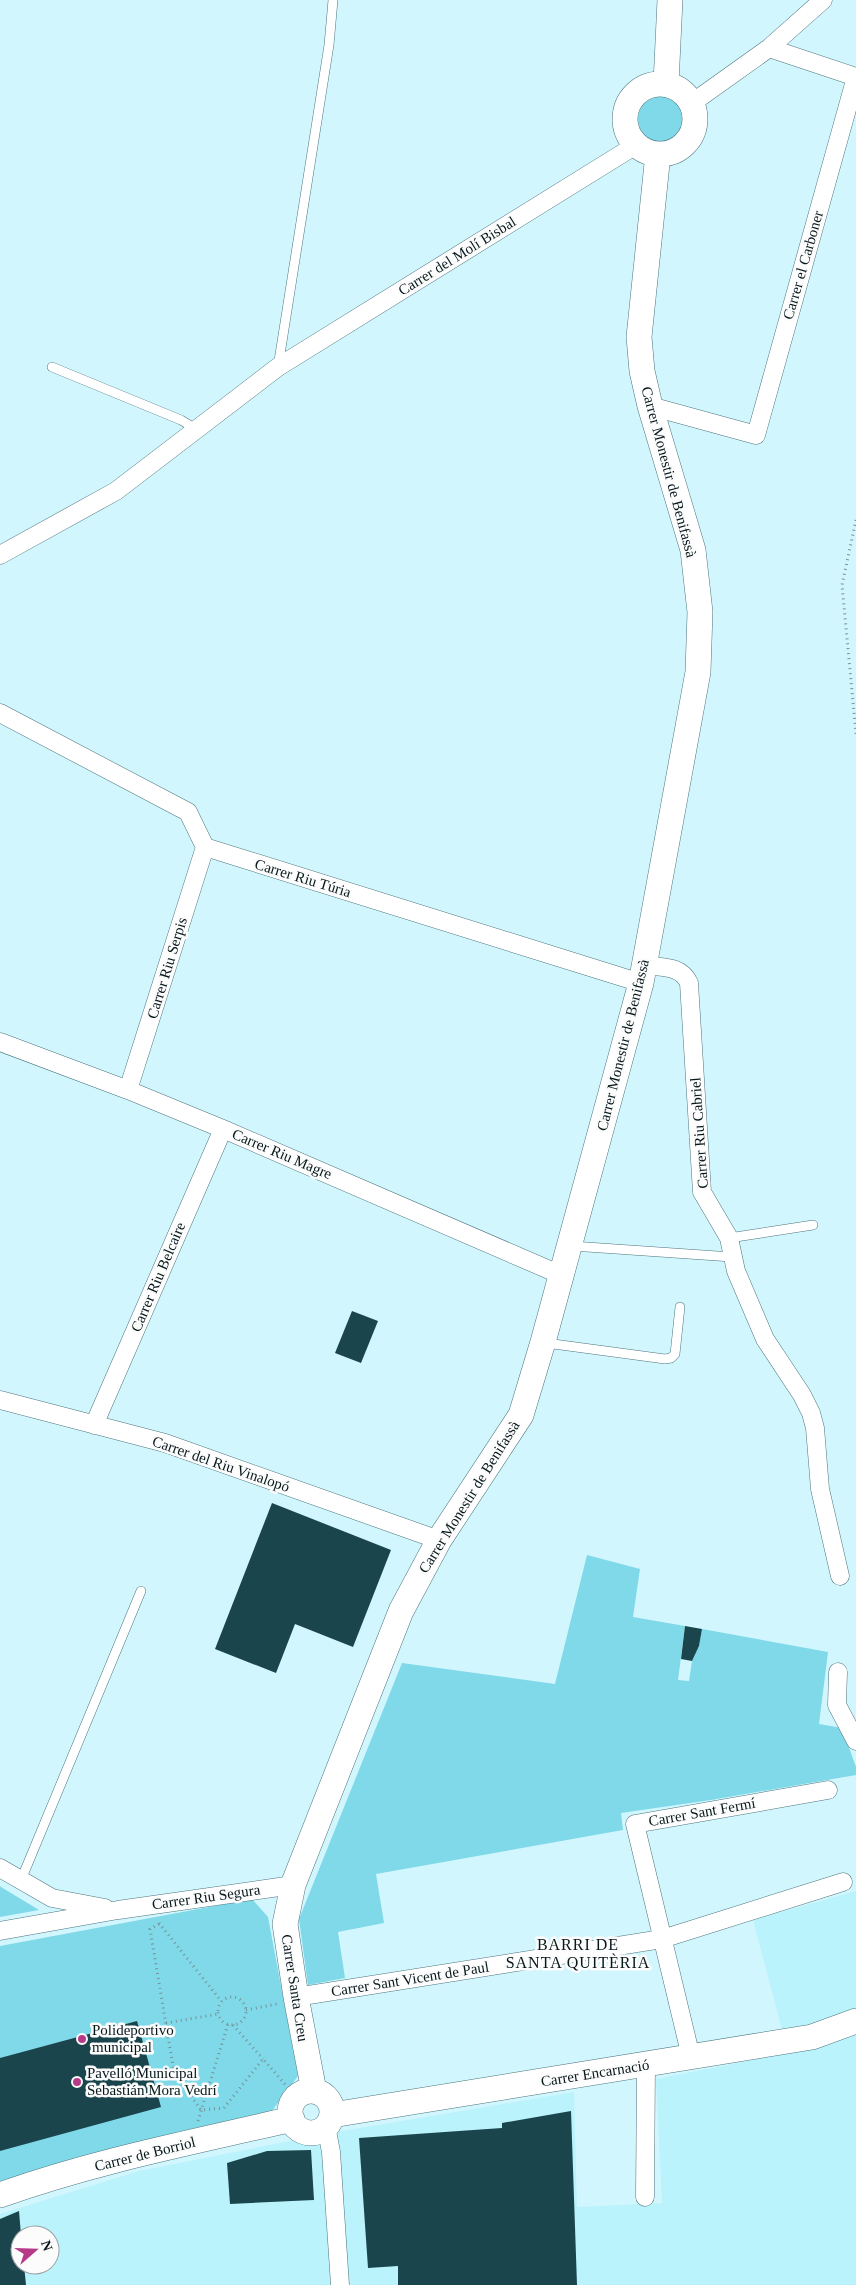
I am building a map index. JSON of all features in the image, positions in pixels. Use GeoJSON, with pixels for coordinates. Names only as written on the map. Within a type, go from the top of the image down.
{"type":"FeatureCollection","features":[{"type":"Feature","properties":{"kind":"street"},"geometry":{"type":"LineString","coordinates":[[666,84],[670,0]]}},
{"type":"Feature","properties":{"kind":"street"},"geometry":{"type":"LineString","coordinates":[[692,103],[769,48],[823,0]]}},
{"type":"Feature","properties":{"kind":"street","name":"Carrer el Carboner"},"geometry":{"type":"LineString","coordinates":[[650,406],[756,436],[856,77],[769,48]]}},
{"type":"Feature","properties":{"kind":"street"},"geometry":{"type":"LineString","coordinates":[[653,84],[666,84],[680,90],[692,103],[695,114],[694,127],[689,138],[681,147],[670,153],[647,149],[628,134],[625,122],[626,109],[632,97],[641,88],[653,84]]}},
{"type":"Feature","properties":{"kind":"street","name":"Carrer del Molí Bisbal"},"geometry":{"type":"LineString","coordinates":[[0,555],[116,491],[278,367],[647,149]]}},
{"type":"Feature","properties":{"kind":"street","name":"Carrer Monestir de Benifassà"},"geometry":{"type":"LineString","coordinates":[[294,1885],[400,1611],[438,1540],[521,1415],[543,1342],[643,974],[698,672],[700,612],[693,550],[650,406],[642,371],[639,337],[647,149]]}},
{"type":"Feature","properties":{"kind":"street"},"geometry":{"type":"LineString","coordinates":[[0,713],[188,812],[205,847]]}},
{"type":"Feature","properties":{"kind":"street","name":"Carrer Riu Túria"},"geometry":{"type":"LineString","coordinates":[[205,847],[643,974]]}},
{"type":"Feature","properties":{"kind":"street","name":"Carrer Riu Serpis"},"geometry":{"type":"LineString","coordinates":[[128,1090],[205,847]]}},
{"type":"Feature","properties":{"kind":"street","name":"Carrer Riu Cabriel"},"geometry":{"type":"LineString","coordinates":[[643,974],[678,970],[685,974],[689,983],[701,1187],[706,1202],[729,1238],[732,1257],[764,1339],[802,1394],[810,1413],[815,1428],[820,1489],[840,1576]]}},
{"type":"Feature","properties":{"kind":"street","name":"Carrer Riu Magre"},"geometry":{"type":"LineString","coordinates":[[0,1042],[128,1090],[223,1129],[561,1275]]}},
{"type":"Feature","properties":{"kind":"street","name":"Carrer Riu Belcaire"},"geometry":{"type":"LineString","coordinates":[[94,1425],[223,1129]]}},
{"type":"Feature","properties":{"kind":"street","name":"Carrer del Riu Vinalopó"},"geometry":{"type":"LineString","coordinates":[[0,1400],[165,1443],[438,1540]]}},
{"type":"Feature","properties":{"kind":"street"},"geometry":{"type":"LineString","coordinates":[[838,1672],[837,1705],[856,1741]]}},
{"type":"Feature","properties":{"kind":"street","name":"Carrer Sant Fermí"},"geometry":{"type":"LineString","coordinates":[[691,2057],[635,1824],[828,1790]]}},
{"type":"Feature","properties":{"kind":"street"},"geometry":{"type":"LineString","coordinates":[[0,1868],[52,1898],[118,1910]]}},
{"type":"Feature","properties":{"kind":"street","name":"Carrer Sant Vicent de Paul"},"geometry":{"type":"LineString","coordinates":[[296,1998],[662,1939],[843,1882]]}},
{"type":"Feature","properties":{"kind":"street","name":"Carrer Riu Segura"},"geometry":{"type":"LineString","coordinates":[[0,1931],[118,1910],[294,1885]]}},
{"type":"Feature","properties":{"kind":"street","name":"Carrer Santa Creu"},"geometry":{"type":"LineString","coordinates":[[294,1885],[285,1924],[296,1998],[302,2090]]}},
{"type":"Feature","properties":{"kind":"street"},"geometry":{"type":"LineString","coordinates":[[45,1923],[52,1898]]}},
{"type":"Feature","properties":{"kind":"street","name":"Carrer Encarnació"},"geometry":{"type":"LineString","coordinates":[[329,2121],[812,2037],[856,2021]]}},
{"type":"Feature","properties":{"kind":"street"},"geometry":{"type":"LineString","coordinates":[[645,2197],[646,2065]]}},
{"type":"Feature","properties":{"kind":"street"},"geometry":{"type":"LineString","coordinates":[[329,2121],[314,2132],[305,2132],[297,2127],[292,2119],[291,2108],[302,2090],[322,2094],[328,2099],[340,2285]]}},
{"type":"Feature","properties":{"kind":"street","name":"Carrer de Borriol"},"geometry":{"type":"LineString","coordinates":[[0,2195],[34,2183],[137,2156],[292,2119]]}},
{"type":"Feature","properties":{"kind":"lane"},"geometry":{"type":"LineString","coordinates":[[278,367],[328,45],[333,0]]}},
{"type":"Feature","properties":{"kind":"lane"},"geometry":{"type":"LineString","coordinates":[[52,367],[181,420],[196,429]]}},
{"type":"Feature","properties":{"kind":"lane"},"geometry":{"type":"LineString","coordinates":[[729,1238],[812,1225]]}},
{"type":"Feature","properties":{"kind":"lane"},"geometry":{"type":"LineString","coordinates":[[569,1245],[732,1257]]}},
{"type":"Feature","properties":{"kind":"lane"},"geometry":{"type":"LineString","coordinates":[[543,1342],[665,1359],[671,1358],[675,1354],[680,1307]]}},
{"type":"Feature","properties":{"kind":"lane"},"geometry":{"type":"LineString","coordinates":[[20,1880],[141,1591]]}},
{"type":"Feature","properties":{"kind":"path"},"geometry":{"type":"LineString","coordinates":[[856,520],[842,585],[856,734]]}},
{"type":"Feature","properties":{"kind":"path"},"geometry":{"type":"LineString","coordinates":[[152,1905],[154,1919],[221,2001]]}},
{"type":"Feature","properties":{"kind":"path"},"geometry":{"type":"LineString","coordinates":[[159,1924],[150,1929],[174,2072],[201,2110]]}},
{"type":"Feature","properties":{"kind":"path"},"geometry":{"type":"LineString","coordinates":[[227,1997],[236,1997],[242,2001],[246,2010],[242,2021],[233,2025],[220,2019],[218,2014],[221,2001],[227,1997]]}},
{"type":"Feature","properties":{"kind":"path"},"geometry":{"type":"LineString","coordinates":[[246,2010],[296,1998]]}},
{"type":"Feature","properties":{"kind":"path"},"geometry":{"type":"LineString","coordinates":[[166,2023],[218,2014]]}},
{"type":"Feature","properties":{"kind":"path"},"geometry":{"type":"LineString","coordinates":[[200,2129],[198,2120],[228,2024]]}},
{"type":"Feature","properties":{"kind":"path"},"geometry":{"type":"LineString","coordinates":[[233,2025],[263,2059],[302,2090]]}},
{"type":"Feature","properties":{"kind":"path"},"geometry":{"type":"LineString","coordinates":[[201,2110],[224,2108],[263,2059]]}},
{"type":"Feature","properties":{"kind":"path"},"geometry":{"type":"LineString","coordinates":[[224,2108],[226,2116]]}},
{"type":"Feature","properties":{"kind":"shaded area"},"geometry":{"type":"Polygon","coordinates":[[[666,96],[670,97],[680,106],[683,110],[683,128],[674,138],[666,142],[656,142],[648,138],[639,128],[638,114],[642,106],[652,97],[666,96]]]}},
{"type":"Feature","properties":{"kind":"shaded area"},"geometry":{"type":"Polygon","coordinates":[[[587,1555],[640,1569],[633,1617],[685,1626],[678,1680],[689,1681],[692,1661],[699,1646],[702,1629],[828,1652],[819,1724],[842,1728],[856,1767],[856,1775],[711,1800],[621,1813],[623,1830],[376,1874],[384,1923],[338,1932],[345,1978],[308,1985],[299,1919],[402,1663],[555,1684],[587,1555]]]}},
{"type":"Feature","properties":{"kind":"shaded area"},"geometry":{"type":"Polygon","coordinates":[[[1,1887],[39,1910],[0,1917],[1,1887]]]}},
{"type":"Feature","properties":{"kind":"shaded area"},"geometry":{"type":"Polygon","coordinates":[[[856,1891],[856,2285],[0,2285],[0,2214],[139,2171],[330,2133],[574,2092],[577,2207],[662,2203],[656,2079],[788,2053],[753,1920],[856,1891]]]}},
{"type":"Feature","properties":{"kind":"shaded area"},"geometry":{"type":"Polygon","coordinates":[[[252,1899],[268,1917],[298,2076],[272,2111],[177,2132],[0,2185],[0,1946],[252,1899]]]}},
{"type":"Feature","properties":{"kind":"building"},"geometry":{"type":"Polygon","coordinates":[[[352,1311],[378,1321],[361,1363],[335,1353],[352,1311]]]}},
{"type":"Feature","properties":{"kind":"building"},"geometry":{"type":"Polygon","coordinates":[[[272,1503],[391,1550],[353,1647],[295,1624],[276,1673],[215,1649],[272,1503]]]}},
{"type":"Feature","properties":{"kind":"building"},"geometry":{"type":"Polygon","coordinates":[[[685,1626],[702,1629],[699,1646],[692,1661],[681,1659],[685,1626]]]}},
{"type":"Feature","properties":{"kind":"building","name":"Pavelló Municipal Sebastián Mora Vedrí"},"geometry":{"type":"Polygon","coordinates":[[[137,2021],[161,2107],[0,2151],[0,2058],[137,2021]]]}},
{"type":"Feature","properties":{"kind":"building"},"geometry":{"type":"Polygon","coordinates":[[[571,2111],[577,2285],[398,2285],[398,2266],[368,2268],[359,2138],[502,2128],[502,2123],[571,2111]]]}},
{"type":"Feature","properties":{"kind":"building"},"geometry":{"type":"Polygon","coordinates":[[[311,2150],[314,2200],[230,2204],[227,2163],[267,2151],[311,2150]]]}},
{"type":"Feature","properties":{"kind":"building"},"geometry":{"type":"Polygon","coordinates":[[[19,2211],[20,2225],[10,2225],[10,2275],[25,2275],[26,2285],[0,2285],[0,2219],[19,2211]]]}},
{"type":"Feature","properties":{"kind":"place","name":"Polideportivo municipal"},"geometry":{"type":"Point","coordinates":[82,2039]}},
{"type":"Feature","properties":{"kind":"place","name":"Pavelló Municipal Sebastián Mora Vedrí"},"geometry":{"type":"Point","coordinates":[77,2082]}},
{"type":"Feature","properties":{"kind":"district","name":"BARRI DE SANTA QUITÈRIA"},"geometry":{"type":"Point","coordinates":[578,1953]}}]}
